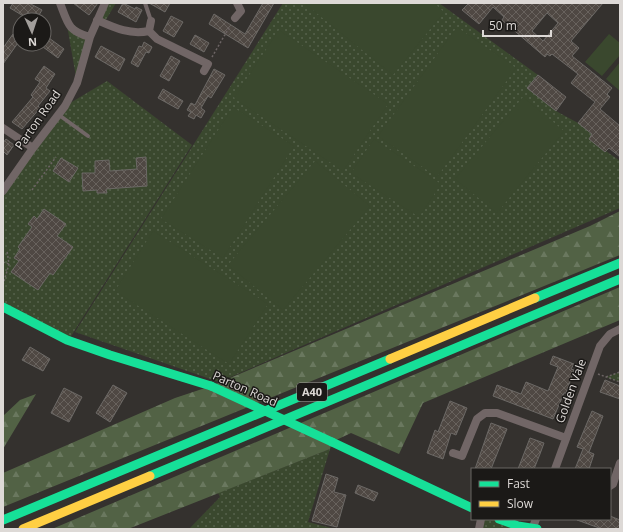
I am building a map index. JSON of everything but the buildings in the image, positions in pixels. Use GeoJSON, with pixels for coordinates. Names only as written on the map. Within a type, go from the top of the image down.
{"type":"FeatureCollection","features":[{"type":"Feature","properties":{"kind":"main road","name":"A40"},"geometry":{"type":"LineString","coordinates":[[3,520],[620,263]]}},
{"type":"Feature","properties":{"kind":"main road","name":"A40"},"geometry":{"type":"LineString","coordinates":[[23,529],[620,279]]}},
{"type":"Feature","properties":{"kind":"main road","name":"Parton Road"},"geometry":{"type":"LineString","coordinates":[[3,307],[33,324],[76,344],[171,372],[211,386],[471,508]]}},
{"type":"Feature","properties":{"kind":"main road"},"geometry":{"type":"LineString","coordinates":[[502,520],[518,526],[535,525]]}},
{"type":"Feature","properties":{"kind":"street"},"geometry":{"type":"LineString","coordinates":[[60,3],[66,18],[75,33],[90,37]]}},
{"type":"Feature","properties":{"kind":"street","name":"Parton Road"},"geometry":{"type":"LineString","coordinates":[[3,191],[65,106],[77,83],[90,37],[105,3]]}},
{"type":"Feature","properties":{"kind":"street"},"geometry":{"type":"LineString","coordinates":[[235,18],[242,7]]}},
{"type":"Feature","properties":{"kind":"street"},"geometry":{"type":"LineString","coordinates":[[97,20],[125,32],[140,33],[149,31]]}},
{"type":"Feature","properties":{"kind":"street"},"geometry":{"type":"LineString","coordinates":[[149,31],[151,21]]}},
{"type":"Feature","properties":{"kind":"street"},"geometry":{"type":"LineString","coordinates":[[149,31],[157,39],[206,67]]}},
{"type":"Feature","properties":{"kind":"street"},"geometry":{"type":"LineString","coordinates":[[3,128],[33,148]]}},
{"type":"Feature","properties":{"kind":"street","name":"Golden Vale"},"geometry":{"type":"LineString","coordinates":[[555,468],[600,346],[610,334],[620,330]]}},
{"type":"Feature","properties":{"kind":"street"},"geometry":{"type":"LineString","coordinates":[[453,453],[462,456],[477,419],[486,413],[497,413],[566,438]]}},
{"type":"Feature","properties":{"kind":"street"},"geometry":{"type":"LineString","coordinates":[[611,485],[613,484],[620,463]]}},
{"type":"Feature","properties":{"kind":"lane"},"geometry":{"type":"LineString","coordinates":[[145,3],[151,21]]}},
{"type":"Feature","properties":{"kind":"lane"},"geometry":{"type":"LineString","coordinates":[[59,115],[88,136]]}},
{"type":"Feature","properties":{"kind":"path"},"geometry":{"type":"LineString","coordinates":[[206,67],[235,18]]}},
{"type":"Feature","properties":{"kind":"path"},"geometry":{"type":"LineString","coordinates":[[32,190],[56,157]]}},
{"type":"Feature","properties":{"kind":"path"},"geometry":{"type":"LineString","coordinates":[[3,286],[9,264],[7,251]]}},
{"type":"Feature","properties":{"kind":"path"},"geometry":{"type":"LineString","coordinates":[[3,262],[9,264]]}},
{"type":"Feature","properties":{"kind":"path"},"geometry":{"type":"LineString","coordinates":[[591,371],[620,382]]}},
{"type":"Feature","properties":{"kind":"path"},"geometry":{"type":"LineString","coordinates":[[606,377],[620,372]]}},
{"type":"Feature","properties":{"kind":"green space"},"geometry":{"type":"Polygon","coordinates":[[[105,3],[116,3],[104,23],[97,20],[105,3]]]}},
{"type":"Feature","properties":{"kind":"green space"},"geometry":{"type":"Polygon","coordinates":[[[283,3],[439,3],[538,75],[527,88],[556,111],[578,123],[592,134],[589,139],[620,161],[620,208],[219,382],[75,332],[283,3]]]}},
{"type":"Feature","properties":{"kind":"green space"},"geometry":{"type":"Polygon","coordinates":[[[304,3],[434,3],[444,12],[393,75],[304,3]]]}},
{"type":"Feature","properties":{"kind":"green space"},"geometry":{"type":"Polygon","coordinates":[[[66,19],[90,37],[77,83],[66,19]]]}},
{"type":"Feature","properties":{"kind":"green space"},"geometry":{"type":"Polygon","coordinates":[[[457,27],[516,68],[437,177],[378,136],[457,27]]]}},
{"type":"Feature","properties":{"kind":"green space"},"geometry":{"type":"Polygon","coordinates":[[[279,30],[388,104],[343,171],[234,98],[279,30]]]}},
{"type":"Feature","properties":{"kind":"green space"},"geometry":{"type":"Polygon","coordinates":[[[609,34],[620,43],[620,55],[602,76],[585,62],[609,34]]]}},
{"type":"Feature","properties":{"kind":"green space"},"geometry":{"type":"Polygon","coordinates":[[[620,62],[620,91],[606,79],[620,62]]]}},
{"type":"Feature","properties":{"kind":"green space"},"geometry":{"type":"Polygon","coordinates":[[[107,81],[192,145],[68,341],[3,307],[3,191],[65,106],[107,81]]]}},
{"type":"Feature","properties":{"kind":"green space"},"geometry":{"type":"Polygon","coordinates":[[[523,97],[564,131],[497,213],[455,179],[523,97]]]}},
{"type":"Feature","properties":{"kind":"green space"},"geometry":{"type":"Polygon","coordinates":[[[233,107],[294,146],[223,258],[161,219],[233,107]]]}},
{"type":"Feature","properties":{"kind":"green space"},"geometry":{"type":"Polygon","coordinates":[[[374,139],[441,184],[419,217],[351,173],[374,139]]]}},
{"type":"Feature","properties":{"kind":"green space"},"geometry":{"type":"Polygon","coordinates":[[[315,161],[370,206],[283,310],[228,265],[315,161]]]}},
{"type":"Feature","properties":{"kind":"green space"},"geometry":{"type":"Polygon","coordinates":[[[620,211],[620,255],[3,507],[3,473],[175,398],[211,386],[590,226],[620,211]]]}},
{"type":"Feature","properties":{"kind":"green space"},"geometry":{"type":"Polygon","coordinates":[[[153,231],[268,304],[229,364],[115,291],[153,231]]]}},
{"type":"Feature","properties":{"kind":"green space"},"geometry":{"type":"Polygon","coordinates":[[[620,287],[620,320],[423,403],[399,454],[351,433],[332,442],[330,449],[128,529],[52,529],[620,287]]]}},
{"type":"Feature","properties":{"kind":"green space"},"geometry":{"type":"Polygon","coordinates":[[[620,372],[620,382],[606,377],[620,372]]]}},
{"type":"Feature","properties":{"kind":"green space"},"geometry":{"type":"Polygon","coordinates":[[[36,394],[3,449],[3,416],[20,400],[36,394]]]}},
{"type":"Feature","properties":{"kind":"green space"},"geometry":{"type":"Polygon","coordinates":[[[330,449],[308,522],[335,529],[189,529],[220,497],[218,493],[330,449]]]}},
{"type":"Feature","properties":{"kind":"green space"},"geometry":{"type":"Polygon","coordinates":[[[481,520],[502,520],[532,529],[479,529],[481,520]]]}},
{"type":"Feature","properties":{"kind":"traffic: fast"},"geometry":{"type":"LineString","coordinates":[[535,298],[620,263]]}},
{"type":"Feature","properties":{"kind":"traffic: fast"},"geometry":{"type":"LineString","coordinates":[[150,476],[620,279]]}},
{"type":"Feature","properties":{"kind":"traffic: fast"},"geometry":{"type":"LineString","coordinates":[[3,307],[67,340],[110,355],[211,386]]}},
{"type":"Feature","properties":{"kind":"traffic: fast"},"geometry":{"type":"LineString","coordinates":[[3,520],[390,359]]}},
{"type":"Feature","properties":{"kind":"traffic: fast"},"geometry":{"type":"LineString","coordinates":[[211,386],[332,442]]}},
{"type":"Feature","properties":{"kind":"traffic: fast"},"geometry":{"type":"LineString","coordinates":[[332,442],[471,508]]}},
{"type":"Feature","properties":{"kind":"traffic: fast"},"geometry":{"type":"LineString","coordinates":[[502,520],[518,526],[537,529]]}},
{"type":"Feature","properties":{"kind":"traffic: slow"},"geometry":{"type":"LineString","coordinates":[[390,359],[535,298]]}},
{"type":"Feature","properties":{"kind":"traffic: slow"},"geometry":{"type":"LineString","coordinates":[[23,529],[150,476]]}}]}
